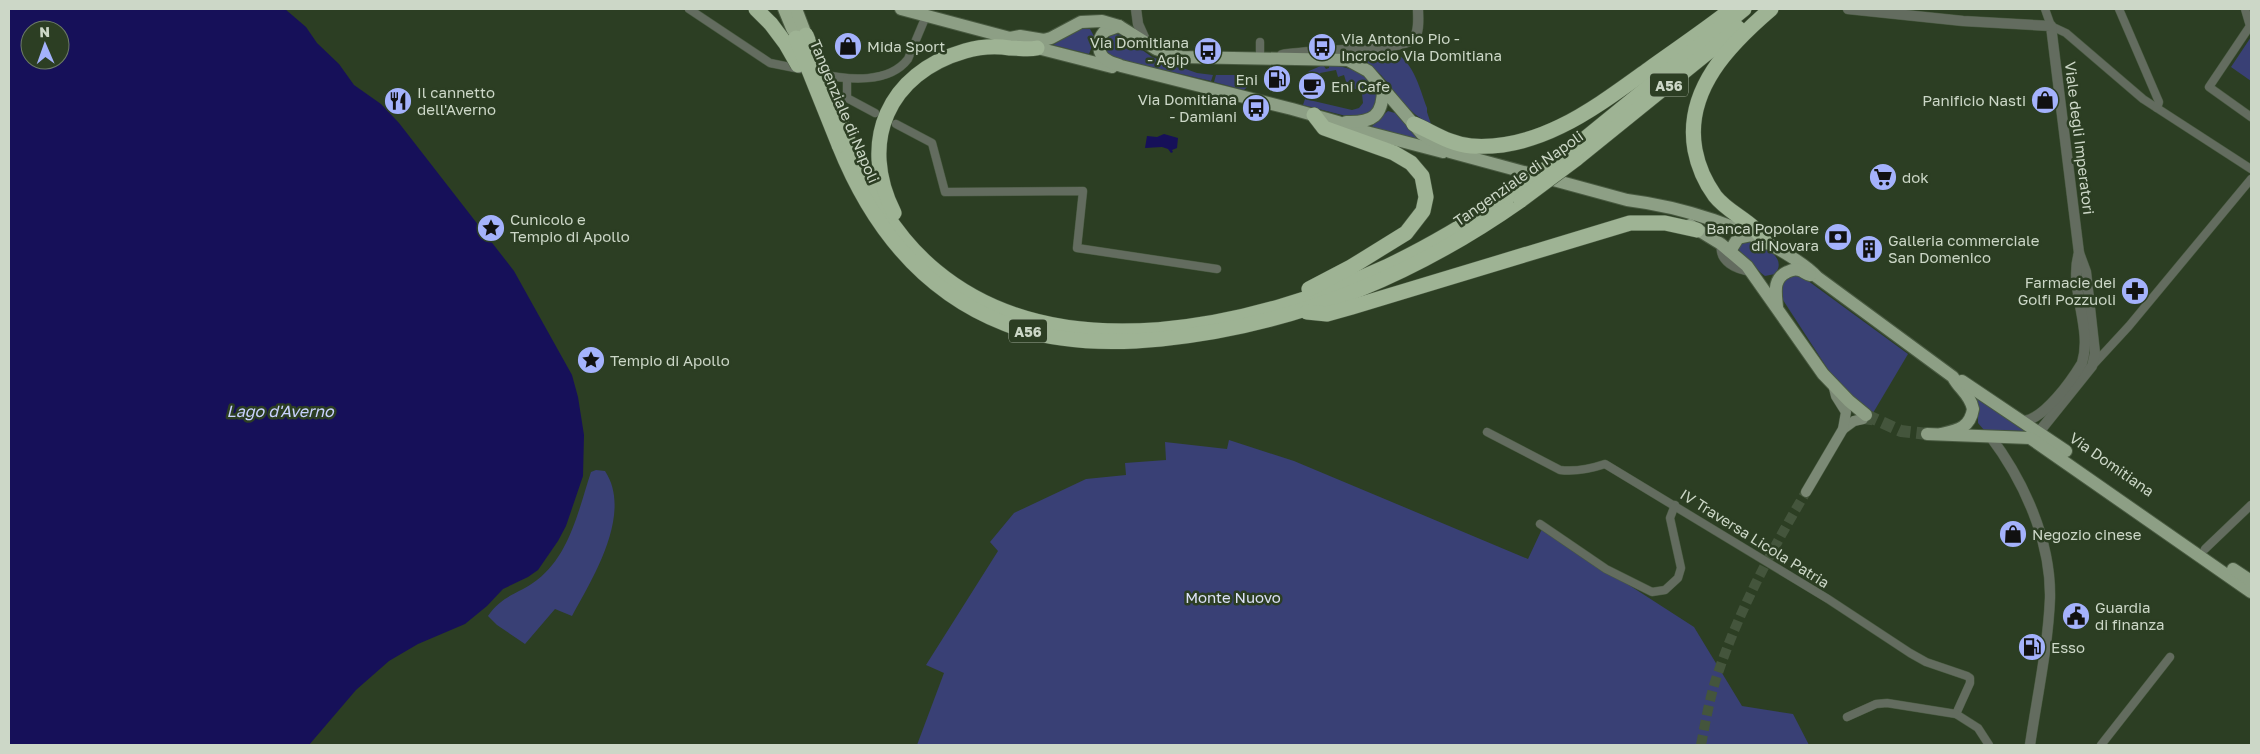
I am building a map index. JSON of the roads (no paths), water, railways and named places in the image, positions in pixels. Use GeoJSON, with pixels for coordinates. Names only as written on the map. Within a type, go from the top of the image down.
{"type":"FeatureCollection","features":[{"type":"Feature","properties":{"kind":"highway"},"geometry":{"type":"LineString","coordinates":[[756,9],[771,24],[786,44],[807,82],[817,91]]}},
{"type":"Feature","properties":{"kind":"highway"},"geometry":{"type":"LineString","coordinates":[[784,9],[801,36]]}},
{"type":"Feature","properties":{"kind":"highway"},"geometry":{"type":"LineString","coordinates":[[796,9],[801,36]]}},
{"type":"Feature","properties":{"kind":"highway"},"geometry":{"type":"LineString","coordinates":[[1414,124],[1440,138],[1470,146],[1498,145],[1538,136],[1578,118],[1732,9]]}},
{"type":"Feature","properties":{"kind":"highway","name":"Tangenziale di Napoli"},"geometry":{"type":"LineString","coordinates":[[1571,157],[1744,9]]}},
{"type":"Feature","properties":{"kind":"highway","name":"Tangenziale di Napoli"},"geometry":{"type":"LineString","coordinates":[[801,36],[843,142],[850,172],[869,208],[893,243],[909,261],[942,289],[978,312],[1006,324],[1044,335],[1069,339],[1137,341],[1220,331],[1295,307],[1432,244],[1515,198],[1571,157],[1760,9]]}},
{"type":"Feature","properties":{"kind":"highway"},"geometry":{"type":"LineString","coordinates":[[1759,238],[1760,233],[1725,207],[1710,188],[1700,168],[1694,132],[1697,107],[1712,72],[1737,40],[1771,9]]}},
{"type":"Feature","properties":{"kind":"highway","name":"Tangenziale di Napoli"},"geometry":{"type":"LineString","coordinates":[[801,36],[817,91],[843,142],[869,186],[900,233],[935,270],[962,290],[1011,314],[1058,326],[1101,331],[1159,328],[1216,321],[1295,307]]}},
{"type":"Feature","properties":{"kind":"highway"},"geometry":{"type":"LineString","coordinates":[[900,233],[896,218],[881,183],[877,155],[881,128],[896,96],[909,82],[924,71],[940,61],[966,51],[992,48],[1029,50],[1037,48]]}},
{"type":"Feature","properties":{"kind":"highway"},"geometry":{"type":"LineString","coordinates":[[1314,115],[1324,128],[1394,153],[1411,163],[1417,168],[1423,179],[1425,203],[1416,223],[1399,239],[1343,272],[1302,292],[1295,307],[1327,314],[1630,223],[1665,223],[1697,230]]}},
{"type":"Feature","properties":{"kind":"main road"},"geometry":{"type":"LineString","coordinates":[[902,9],[1010,38],[1018,43],[1113,68],[1122,66]]}},
{"type":"Feature","properties":{"kind":"main road"},"geometry":{"type":"LineString","coordinates":[[1010,38],[1020,36],[1040,40],[1047,39],[1074,25],[1088,21],[1102,21],[1119,26],[1163,52],[1181,57],[1289,60],[1332,58],[1348,60],[1368,71],[1429,140],[1450,152]]}},
{"type":"Feature","properties":{"kind":"main road"},"geometry":{"type":"LineString","coordinates":[[1119,26],[1105,32],[1100,39],[1099,48],[1102,56],[1107,60],[1122,66],[1314,115],[1352,128],[1435,151],[1450,152],[1627,200],[1646,203],[1730,225],[1759,238],[1811,270],[1817,277],[1953,378],[1957,385],[1967,392],[1972,402],[1972,416],[1968,423],[1960,429],[1941,434]]}},
{"type":"Feature","properties":{"kind":"main road"},"geometry":{"type":"LineString","coordinates":[[1338,122],[1364,122],[1376,116],[1382,106],[1383,88]]}},
{"type":"Feature","properties":{"kind":"main road"},"geometry":{"type":"LineString","coordinates":[[1627,200],[1697,230],[1752,272],[1834,387],[1865,417],[1854,421],[1844,430],[1806,492]]}},
{"type":"Feature","properties":{"kind":"main road"},"geometry":{"type":"LineString","coordinates":[[1725,252],[1738,238],[1759,238]]}},
{"type":"Feature","properties":{"kind":"main road"},"geometry":{"type":"LineString","coordinates":[[1777,307],[1776,285],[1786,272],[1799,270],[1817,277]]}},
{"type":"Feature","properties":{"kind":"main road","name":"Via Domitiana"},"geometry":{"type":"LineString","coordinates":[[1953,378],[1961,380],[2024,421],[2251,581]]}},
{"type":"Feature","properties":{"kind":"main road"},"geometry":{"type":"LineString","coordinates":[[1834,387],[1836,396],[1846,412],[1844,430]]}},
{"type":"Feature","properties":{"kind":"main road","name":"Via Domitiana"},"geometry":{"type":"LineString","coordinates":[[1927,434],[2030,438],[2040,443],[2251,592]]}},
{"type":"Feature","properties":{"kind":"street"},"geometry":{"type":"LineString","coordinates":[[690,9],[770,63],[847,78],[884,75],[904,64],[911,53],[926,16]]}},
{"type":"Feature","properties":{"kind":"street"},"geometry":{"type":"LineString","coordinates":[[1136,9],[1138,24],[1146,42]]}},
{"type":"Feature","properties":{"kind":"street"},"geometry":{"type":"LineString","coordinates":[[1260,42],[1260,59],[1289,53],[1377,47],[1410,41],[1416,34],[1418,9]]}},
{"type":"Feature","properties":{"kind":"street"},"geometry":{"type":"LineString","coordinates":[[1848,9],[1963,21],[2051,26],[2066,33],[2143,99],[2251,169]]}},
{"type":"Feature","properties":{"kind":"street"},"geometry":{"type":"LineString","coordinates":[[2045,9],[2051,26]]}},
{"type":"Feature","properties":{"kind":"street"},"geometry":{"type":"LineString","coordinates":[[2119,9],[2159,102],[2157,108]]}},
{"type":"Feature","properties":{"kind":"street"},"geometry":{"type":"LineString","coordinates":[[2245,9],[2250,26],[2209,87],[2251,117]]}},
{"type":"Feature","properties":{"kind":"street","name":"Viale degli Imperatori"},"geometry":{"type":"LineString","coordinates":[[2051,26],[2079,253],[2086,272],[2094,347],[2087,365]]}},
{"type":"Feature","properties":{"kind":"street"},"geometry":{"type":"LineString","coordinates":[[847,78],[847,98],[875,113]]}},
{"type":"Feature","properties":{"kind":"street"},"geometry":{"type":"LineString","coordinates":[[896,124],[932,143],[945,192],[1083,191],[1077,248],[1217,269]]}},
{"type":"Feature","properties":{"kind":"street"},"geometry":{"type":"LineString","coordinates":[[2024,421],[2035,418],[2048,407],[2087,365],[2129,326],[2251,178]]}},
{"type":"Feature","properties":{"kind":"street","name":"Viale degli Imperatori"},"geometry":{"type":"LineString","coordinates":[[2079,253],[2076,272],[2084,332],[2084,356],[2087,365]]}},
{"type":"Feature","properties":{"kind":"street"},"geometry":{"type":"LineString","coordinates":[[2084,332],[2094,347],[2109,346]]}},
{"type":"Feature","properties":{"kind":"street"},"geometry":{"type":"LineString","coordinates":[[2039,432],[2087,365]]}},
{"type":"Feature","properties":{"kind":"street","name":"IV Traversa Licola Patria"},"geometry":{"type":"LineString","coordinates":[[1487,432],[1560,470],[1590,469],[1605,464],[1828,599],[1910,653],[1926,662],[1970,678],[1970,683],[1956,714]]}},
{"type":"Feature","properties":{"kind":"street"},"geometry":{"type":"LineString","coordinates":[[1990,436],[2013,472],[2033,515],[2042,540],[2048,575],[2050,598],[2047,628],[2030,745]]}},
{"type":"Feature","properties":{"kind":"street"},"geometry":{"type":"LineString","coordinates":[[1540,524],[1606,569],[1652,592],[1658,592],[1665,590],[1678,578],[1681,568],[1670,518],[1675,505]]}},
{"type":"Feature","properties":{"kind":"street"},"geometry":{"type":"LineString","coordinates":[[2205,549],[2251,505]]}},
{"type":"Feature","properties":{"kind":"street"},"geometry":{"type":"LineString","coordinates":[[2101,745],[2170,657]]}},
{"type":"Feature","properties":{"kind":"street"},"geometry":{"type":"LineString","coordinates":[[1847,717],[1876,704],[1887,703],[1956,714],[1978,728],[1989,745]]}},
{"type":"Feature","properties":{"kind":"water","name":"Lago d'Averno"},"geometry":{"type":"Polygon","coordinates":[[[9,9],[285,9],[306,27],[317,43],[339,64],[354,85],[381,104],[399,123],[514,271],[572,375],[578,397],[584,435],[583,476],[566,526],[538,570],[503,589],[487,606],[465,624],[418,644],[389,661],[356,690],[309,745],[9,745],[9,9]]]}},
{"type":"Feature","properties":{"kind":"water"},"geometry":{"type":"Polygon","coordinates":[[[1164,134],[1178,138],[1177,148],[1172,150],[1173,152],[1171,153],[1168,149],[1162,147],[1145,148],[1147,136],[1157,137],[1164,134]]]}},
{"type":"Feature","properties":{"kind":"tunnel"},"geometry":{"type":"LineString","coordinates":[[1866,415],[1901,431],[1927,434]]}},
{"type":"Feature","properties":{"kind":"tunnel"},"geometry":{"type":"LineString","coordinates":[[1863,419],[1877,421]]}},
{"type":"Feature","properties":{"kind":"tunnel"},"geometry":{"type":"LineString","coordinates":[[1701,745],[1715,682],[1733,632],[1767,561],[1806,492]]}},
{"type":"Feature","properties":{"kind":"place","name":"Mida Sport"},"geometry":{"type":"Point","coordinates":[848,46]}},
{"type":"Feature","properties":{"kind":"place","name":"Via Antonio Pio - Incrocio Via Domitiana"},"geometry":{"type":"Point","coordinates":[1322,47]}},
{"type":"Feature","properties":{"kind":"place","name":"Via Domitiana - Agip"},"geometry":{"type":"Point","coordinates":[1208,51]}},
{"type":"Feature","properties":{"kind":"place","name":"Eni"},"geometry":{"type":"Point","coordinates":[1277,79]}},
{"type":"Feature","properties":{"kind":"place","name":"Eni Cafe"},"geometry":{"type":"Point","coordinates":[1312,86]}},
{"type":"Feature","properties":{"kind":"place","name":"Panificio Nasti"},"geometry":{"type":"Point","coordinates":[2045,100]}},
{"type":"Feature","properties":{"kind":"place","name":"Il cannetto dell'Averno"},"geometry":{"type":"Point","coordinates":[398,101]}},
{"type":"Feature","properties":{"kind":"place","name":"Via Domitiana - Damiani"},"geometry":{"type":"Point","coordinates":[1256,108]}},
{"type":"Feature","properties":{"kind":"place","name":"dok"},"geometry":{"type":"Point","coordinates":[1883,177]}},
{"type":"Feature","properties":{"kind":"place","name":"Cunicolo e Tempio di Apollo"},"geometry":{"type":"Point","coordinates":[491,228]}},
{"type":"Feature","properties":{"kind":"place","name":"Banca Popolare di Novara"},"geometry":{"type":"Point","coordinates":[1838,237]}},
{"type":"Feature","properties":{"kind":"place","name":"Galleria commerciale San Domenico"},"geometry":{"type":"Point","coordinates":[1869,249]}},
{"type":"Feature","properties":{"kind":"place","name":"Farmacie dei Golfi Pozzuoli"},"geometry":{"type":"Point","coordinates":[2135,291]}},
{"type":"Feature","properties":{"kind":"place","name":"Tempio di Apollo"},"geometry":{"type":"Point","coordinates":[591,360]}},
{"type":"Feature","properties":{"kind":"place","name":"Negozio cinese"},"geometry":{"type":"Point","coordinates":[2013,534]}},
{"type":"Feature","properties":{"kind":"place","name":"Guardia di finanza"},"geometry":{"type":"Point","coordinates":[2076,616]}},
{"type":"Feature","properties":{"kind":"place","name":"Esso"},"geometry":{"type":"Point","coordinates":[2032,647]}},
{"type":"Feature","properties":{"kind":"park label","name":"Monte Nuovo"},"geometry":{"type":"Point","coordinates":[1233,597]}}]}
